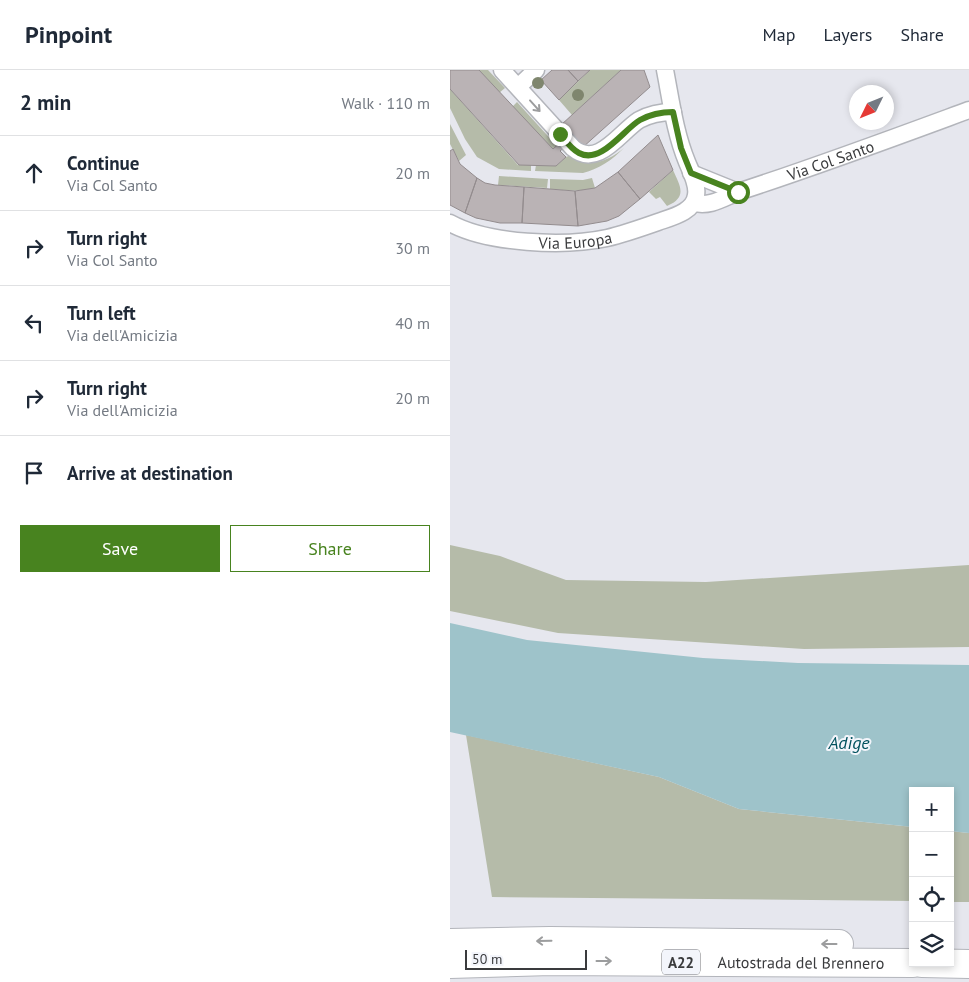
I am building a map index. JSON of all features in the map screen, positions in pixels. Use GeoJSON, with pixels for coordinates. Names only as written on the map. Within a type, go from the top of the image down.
{"type":"FeatureCollection","features":[{"type":"Feature","properties":{"kind":"highway","name":"Autostrada del Brennero"},"geometry":{"type":"LineString","coordinates":[[450,943],[550,941],[909,944]]}},
{"type":"Feature","properties":{"kind":"highway"},"geometry":{"type":"LineString","coordinates":[[954,944],[969,945]]}},
{"type":"Feature","properties":{"kind":"highway","name":"Autostrada del Brennero"},"geometry":{"type":"LineString","coordinates":[[450,964],[551,961],[909,963]]}},
{"type":"Feature","properties":{"kind":"highway"},"geometry":{"type":"LineString","coordinates":[[954,964],[969,964]]}},
{"type":"Feature","properties":{"kind":"street"},"geometry":{"type":"LineString","coordinates":[[502,70],[573,148],[585,155],[596,153],[612,145],[638,121],[656,112],[673,112]]}},
{"type":"Feature","properties":{"kind":"street"},"geometry":{"type":"LineString","coordinates":[[518,87],[536,70]]}},
{"type":"Feature","properties":{"kind":"street"},"geometry":{"type":"LineString","coordinates":[[664,70],[681,148],[696,186],[694,203]]}},
{"type":"Feature","properties":{"kind":"street","name":"Via Col Santo"},"geometry":{"type":"LineString","coordinates":[[694,203],[709,204],[969,110]]}},
{"type":"Feature","properties":{"kind":"street"},"geometry":{"type":"LineString","coordinates":[[691,173],[738,192]]}},
{"type":"Feature","properties":{"kind":"street","name":"Via Europa"},"geometry":{"type":"LineString","coordinates":[[450,223],[470,232],[499,238],[550,243],[579,242],[606,238],[634,230],[686,210],[694,203]]}},
{"type":"Feature","properties":{"kind":"green space"},"geometry":{"type":"Polygon","coordinates":[[[479,70],[488,70],[505,88],[499,93],[479,70]]]}},
{"type":"Feature","properties":{"kind":"green space"},"geometry":{"type":"Polygon","coordinates":[[[590,70],[621,70],[572,115],[559,100],[590,70]]]}},
{"type":"Feature","properties":{"kind":"green space"},"geometry":{"type":"Polygon","coordinates":[[[450,89],[518,165],[531,165],[531,171],[499,169],[477,157],[465,139],[450,108],[450,89]]]}},
{"type":"Feature","properties":{"kind":"green space"},"geometry":{"type":"Polygon","coordinates":[[[517,102],[557,146],[553,149],[512,107],[517,102]]]}},
{"type":"Feature","properties":{"kind":"green space"},"geometry":{"type":"Polygon","coordinates":[[[450,124],[466,155],[459,161],[450,144],[450,124]]]}},
{"type":"Feature","properties":{"kind":"green space"},"geometry":{"type":"Polygon","coordinates":[[[624,148],[605,164],[583,173],[535,171],[536,165],[556,166],[571,155],[585,162],[599,162],[612,157],[624,148]]]}},
{"type":"Feature","properties":{"kind":"green space"},"geometry":{"type":"Polygon","coordinates":[[[673,170],[680,186],[680,195],[674,203],[667,206],[660,197],[656,199],[649,192],[673,170]]]}},
{"type":"Feature","properties":{"kind":"green space"},"geometry":{"type":"Polygon","coordinates":[[[499,176],[548,179],[547,188],[498,185],[499,176]]]}},
{"type":"Feature","properties":{"kind":"green space"},"geometry":{"type":"Polygon","coordinates":[[[592,178],[595,188],[578,190],[550,189],[550,179],[583,180],[592,178]]]}},
{"type":"Feature","properties":{"kind":"green space"},"geometry":{"type":"Polygon","coordinates":[[[450,545],[500,556],[566,580],[706,582],[969,565],[969,647],[804,649],[558,633],[450,611],[450,545]]]}},
{"type":"Feature","properties":{"kind":"green space"},"geometry":{"type":"Polygon","coordinates":[[[466,735],[659,777],[739,809],[909,827],[909,901],[492,897],[466,735]]]}},
{"type":"Feature","properties":{"kind":"green space"},"geometry":{"type":"Polygon","coordinates":[[[954,831],[969,833],[969,902],[954,902],[954,831]]]}},
{"type":"Feature","properties":{"kind":"water","name":"Adige"},"geometry":{"type":"Polygon","coordinates":[[[450,623],[527,640],[703,658],[798,663],[969,665],[969,833],[954,831],[954,787],[909,787],[909,827],[739,809],[659,777],[450,732],[450,623]]]}},
{"type":"Feature","properties":{"kind":"building"},"geometry":{"type":"Polygon","coordinates":[[[450,70],[479,70],[553,149],[570,134],[574,139],[560,151],[566,157],[556,166],[519,165],[450,89],[450,70]]]}},
{"type":"Feature","properties":{"kind":"building"},"geometry":{"type":"Polygon","coordinates":[[[552,70],[568,70],[578,81],[559,100],[541,80],[552,70]]]}},
{"type":"Feature","properties":{"kind":"building"},"geometry":{"type":"Polygon","coordinates":[[[568,70],[590,70],[578,81],[568,70]]]}},
{"type":"Feature","properties":{"kind":"building"},"geometry":{"type":"Polygon","coordinates":[[[621,70],[644,70],[650,87],[582,148],[561,125],[621,70]]]}},
{"type":"Feature","properties":{"kind":"building"},"geometry":{"type":"Polygon","coordinates":[[[658,135],[673,170],[640,199],[618,172],[658,135]]]}},
{"type":"Feature","properties":{"kind":"building"},"geometry":{"type":"Polygon","coordinates":[[[453,149],[460,164],[477,178],[465,213],[450,205],[450,151],[453,149]]]}},
{"type":"Feature","properties":{"kind":"building"},"geometry":{"type":"Polygon","coordinates":[[[618,172],[640,199],[619,216],[607,221],[578,226],[575,191],[595,188],[618,172]]]}},
{"type":"Feature","properties":{"kind":"building"},"geometry":{"type":"Polygon","coordinates":[[[477,178],[485,183],[495,185],[524,187],[522,223],[500,223],[476,218],[465,213],[477,178]]]}},
{"type":"Feature","properties":{"kind":"building"},"geometry":{"type":"Polygon","coordinates":[[[524,187],[575,191],[578,226],[522,223],[524,187]]]}},
{"type":"Feature","properties":{"kind":"route"},"geometry":{"type":"LineString","coordinates":[[560,134],[578,152],[585,155],[596,153],[612,145],[638,121],[656,112],[673,112],[681,148],[691,173],[738,192]]}}]}
